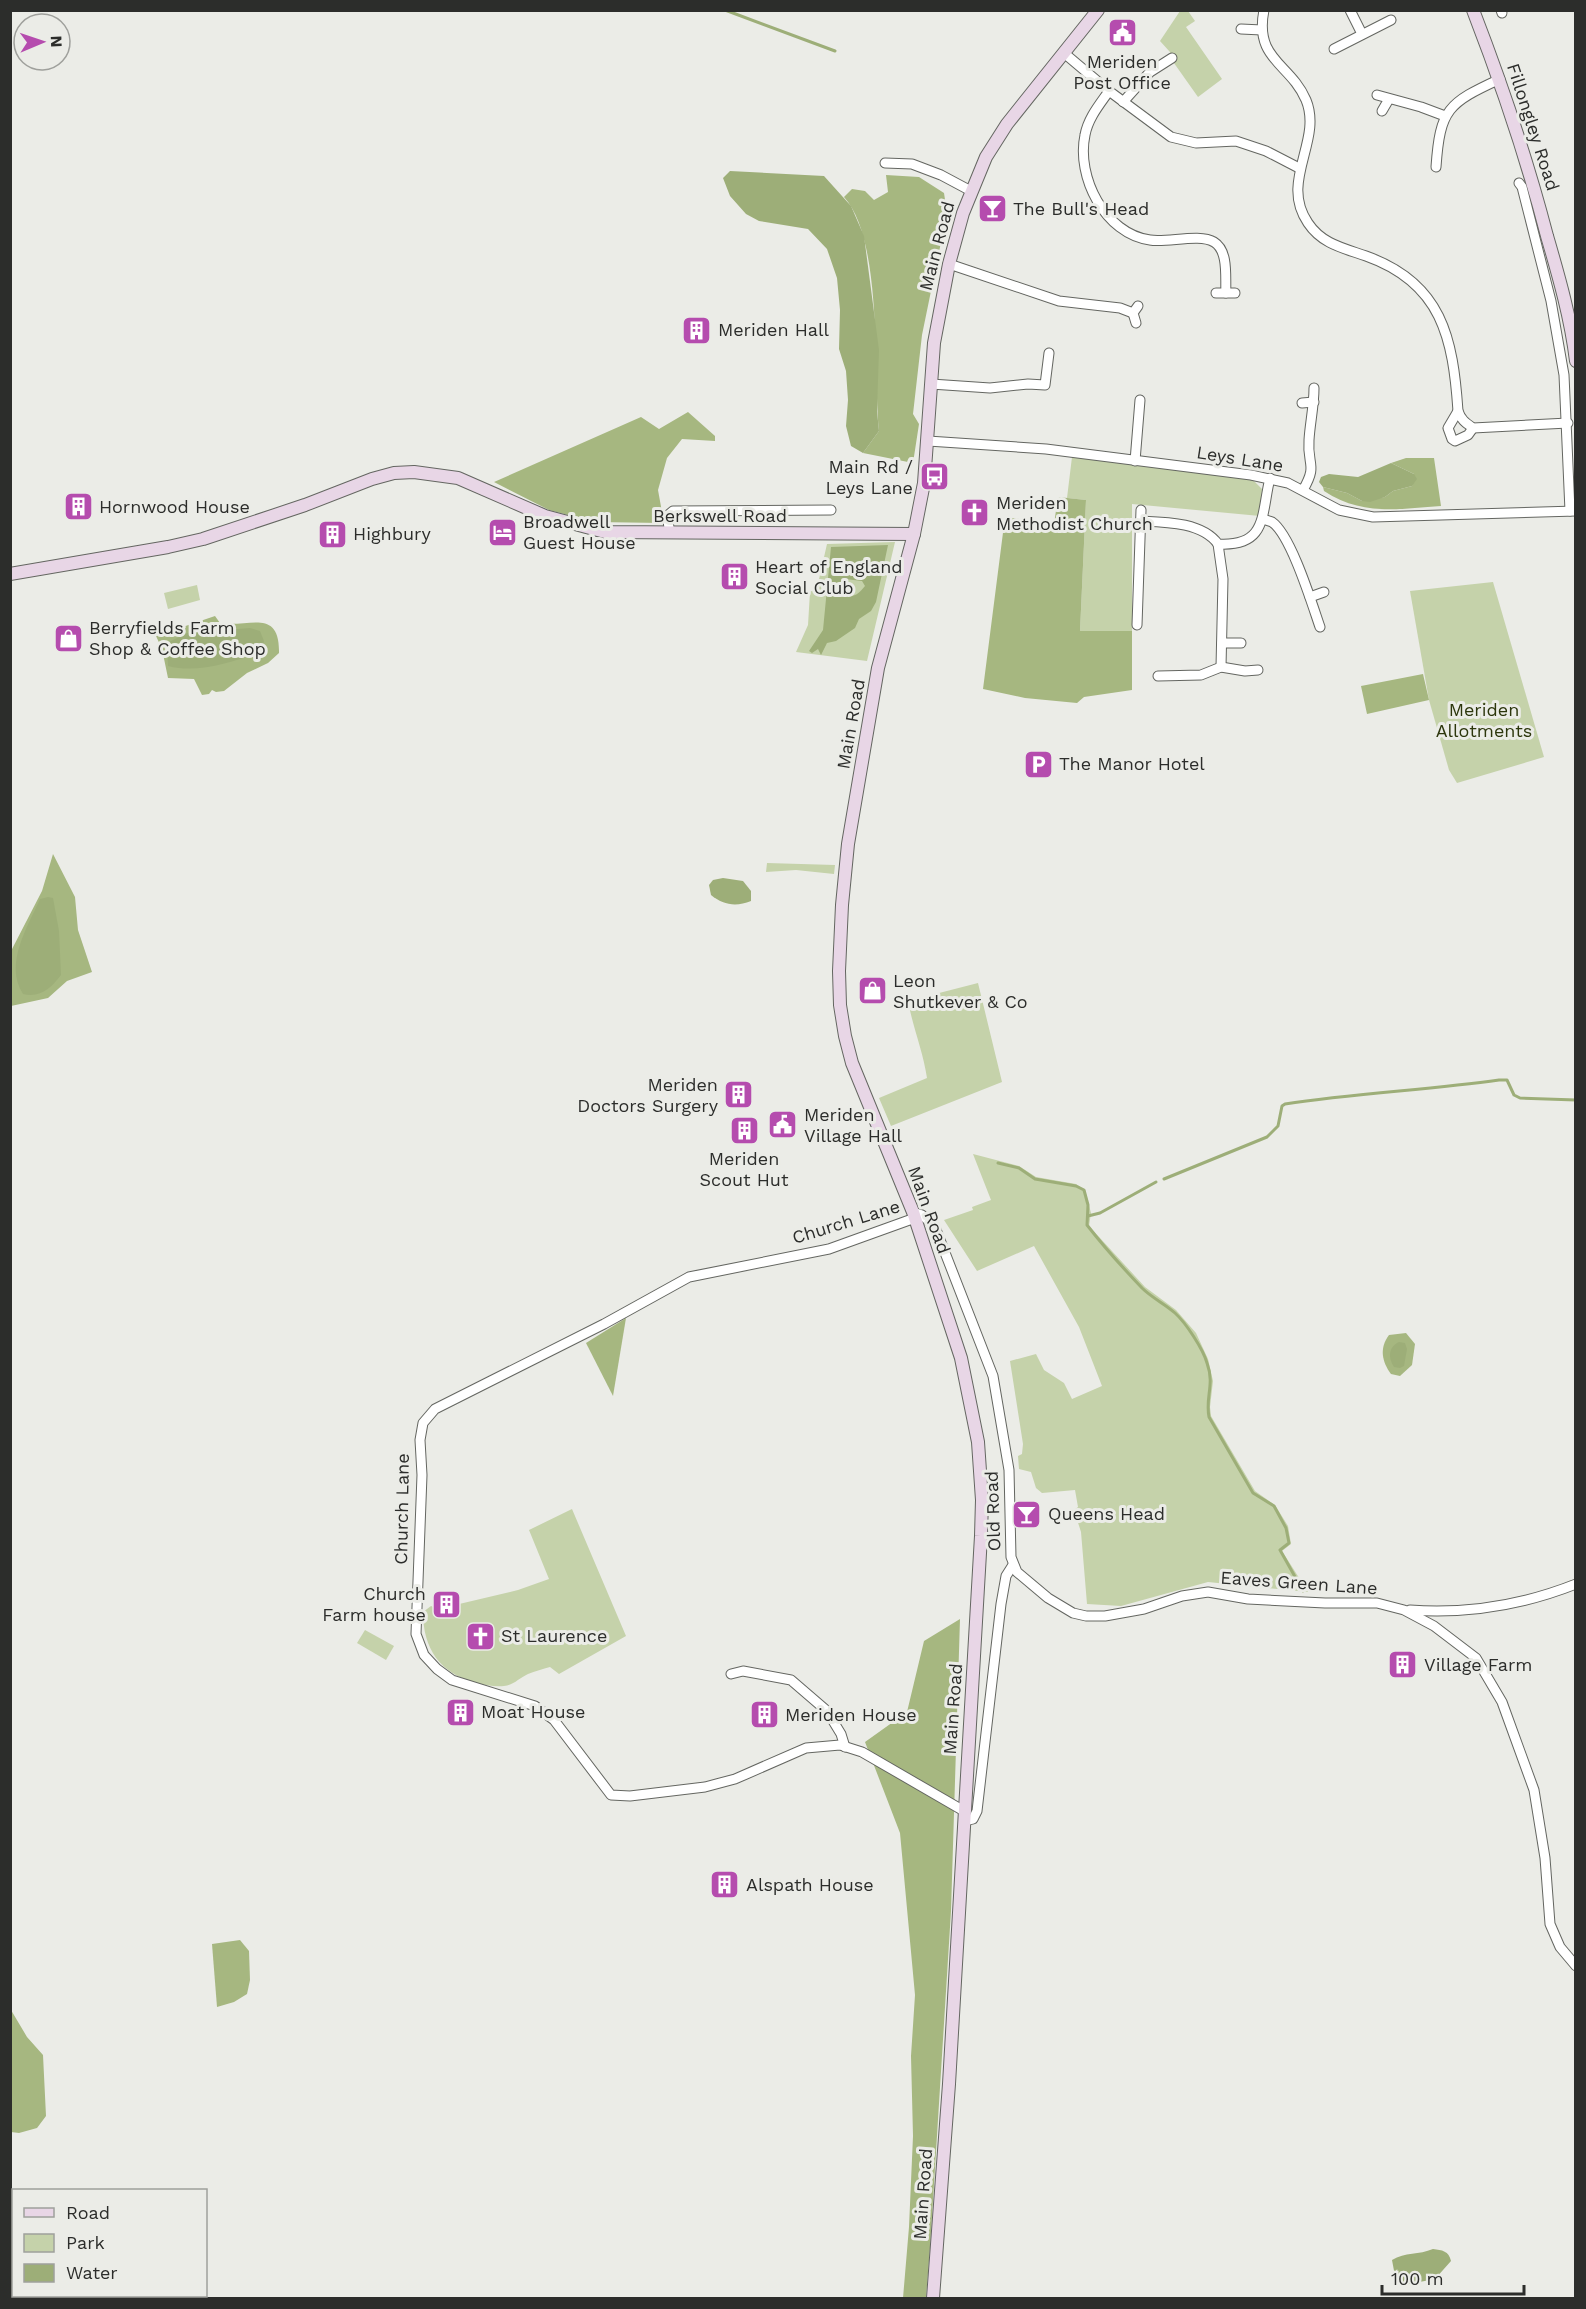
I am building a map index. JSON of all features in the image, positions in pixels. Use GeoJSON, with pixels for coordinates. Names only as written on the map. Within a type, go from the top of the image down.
{"type":"FeatureCollection","features":[{"type":"Feature","properties":{"kind":"main road","name":"Main Road"},"geometry":{"type":"LineString","coordinates":[[933,2298],[949,2096],[982,1500],[978,1442],[961,1358],[914,1215],[852,1064],[840,1005],[839,962],[842,905],[848,844],[872,704],[888,625],[914,534],[924,483],[934,343],[949,264],[971,191],[987,157],[1007,124],[1098,10]]}},
{"type":"Feature","properties":{"kind":"main road","name":"Fillongley Road"},"geometry":{"type":"LineString","coordinates":[[1473,10],[1523,147],[1557,271],[1575,361]]}},
{"type":"Feature","properties":{"kind":"main road","name":"Berkswell Road"},"geometry":{"type":"LineString","coordinates":[[10,574],[203,539],[372,479],[394,473],[414,472],[458,478],[546,516],[588,529],[624,533],[914,534]]}},
{"type":"Feature","properties":{"kind":"street"},"geometry":{"type":"LineString","coordinates":[[1264,10],[1262,30],[1264,45],[1273,60],[1299,86],[1307,102],[1311,127],[1299,168],[1298,188],[1302,212],[1318,235],[1338,247],[1394,267],[1410,279],[1435,310],[1445,329],[1450,346],[1460,418],[1473,428],[1568,423]]}},
{"type":"Feature","properties":{"kind":"street"},"geometry":{"type":"LineString","coordinates":[[1350,10],[1362,34]]}},
{"type":"Feature","properties":{"kind":"street"},"geometry":{"type":"LineString","coordinates":[[1334,49],[1391,20]]}},
{"type":"Feature","properties":{"kind":"street"},"geometry":{"type":"LineString","coordinates":[[1241,30],[1262,30]]}},
{"type":"Feature","properties":{"kind":"street"},"geometry":{"type":"LineString","coordinates":[[1064,53],[1170,137],[1196,143],[1236,141],[1266,151],[1299,168]]}},
{"type":"Feature","properties":{"kind":"street"},"geometry":{"type":"LineString","coordinates":[[1123,102],[1150,72],[1172,58]]}},
{"type":"Feature","properties":{"kind":"street"},"geometry":{"type":"LineString","coordinates":[[1436,167],[1439,136],[1445,116],[1462,97],[1500,79]]}},
{"type":"Feature","properties":{"kind":"street"},"geometry":{"type":"LineString","coordinates":[[1109,90],[1094,112],[1083,146],[1089,181],[1098,202],[1121,230],[1135,237],[1164,241],[1205,238],[1214,242],[1220,247],[1225,258],[1225,293]]}},
{"type":"Feature","properties":{"kind":"street"},"geometry":{"type":"LineString","coordinates":[[1377,95],[1445,116]]}},
{"type":"Feature","properties":{"kind":"street"},"geometry":{"type":"LineString","coordinates":[[1382,111],[1389,99]]}},
{"type":"Feature","properties":{"kind":"street"},"geometry":{"type":"LineString","coordinates":[[885,163],[912,164],[941,175],[971,191]]}},
{"type":"Feature","properties":{"kind":"street","name":"Fillongley Road"},"geometry":{"type":"LineString","coordinates":[[1519,183],[1522,187],[1557,328],[1564,375],[1573,511]]}},
{"type":"Feature","properties":{"kind":"street"},"geometry":{"type":"LineString","coordinates":[[949,264],[1059,301],[1136,309],[1136,323]]}},
{"type":"Feature","properties":{"kind":"street"},"geometry":{"type":"LineString","coordinates":[[931,384],[990,388],[1028,384],[1045,385],[1049,353]]}},
{"type":"Feature","properties":{"kind":"street"},"geometry":{"type":"LineString","coordinates":[[1303,490],[1312,476],[1309,441],[1314,388]]}},
{"type":"Feature","properties":{"kind":"street"},"geometry":{"type":"LineString","coordinates":[[1135,461],[1140,400]]}},
{"type":"Feature","properties":{"kind":"street"},"geometry":{"type":"LineString","coordinates":[[1302,403],[1314,402]]}},
{"type":"Feature","properties":{"kind":"street"},"geometry":{"type":"LineString","coordinates":[[1458,411],[1448,428],[1452,439],[1462,440],[1473,428]]}},
{"type":"Feature","properties":{"kind":"street","name":"Leys Lane"},"geometry":{"type":"LineString","coordinates":[[928,441],[1046,449],[1270,478],[1288,483],[1339,510],[1373,518],[1573,511]]}},
{"type":"Feature","properties":{"kind":"street"},"geometry":{"type":"LineString","coordinates":[[1218,544],[1236,545],[1246,541],[1257,532],[1263,519],[1270,478]]}},
{"type":"Feature","properties":{"kind":"street"},"geometry":{"type":"LineString","coordinates":[[670,533],[667,516],[673,511],[831,510]]}},
{"type":"Feature","properties":{"kind":"street"},"geometry":{"type":"LineString","coordinates":[[1137,625],[1141,510]]}},
{"type":"Feature","properties":{"kind":"street"},"geometry":{"type":"LineString","coordinates":[[1263,519],[1272,522],[1286,541],[1320,627]]}},
{"type":"Feature","properties":{"kind":"street"},"geometry":{"type":"LineString","coordinates":[[1140,521],[1199,529],[1211,535],[1218,544],[1223,579],[1221,667]]}},
{"type":"Feature","properties":{"kind":"street"},"geometry":{"type":"LineString","coordinates":[[1310,597],[1324,592]]}},
{"type":"Feature","properties":{"kind":"street"},"geometry":{"type":"LineString","coordinates":[[1222,643],[1241,643]]}},
{"type":"Feature","properties":{"kind":"street"},"geometry":{"type":"LineString","coordinates":[[1158,676],[1201,675],[1221,667],[1258,670]]}},
{"type":"Feature","properties":{"kind":"street","name":"Old Road"},"geometry":{"type":"LineString","coordinates":[[914,1215],[922,1215],[935,1227],[993,1376],[1009,1470],[1010,1542],[1013,1565],[1006,1576],[1001,1604],[977,1811],[973,1819],[964,1816]]}},
{"type":"Feature","properties":{"kind":"street","name":"Church Lane"},"geometry":{"type":"LineString","coordinates":[[914,1215],[829,1249],[690,1277],[604,1324],[435,1409],[423,1423],[421,1433],[422,1475],[416,1591],[417,1634],[424,1655],[452,1680],[535,1706],[554,1720],[611,1795],[630,1796],[705,1787],[735,1779],[806,1748],[824,1745],[845,1747],[869,1756],[964,1816]]}},
{"type":"Feature","properties":{"kind":"street","name":"Eaves Green Lane"},"geometry":{"type":"LineString","coordinates":[[1013,1565],[1017,1572],[1048,1598],[1073,1613],[1086,1616],[1105,1616],[1144,1609],[1182,1596],[1208,1592],[1248,1599],[1325,1604],[1377,1604],[1404,1610],[1434,1626],[1476,1658],[1502,1701],[1534,1790],[1545,1858],[1550,1924],[1560,1947],[1575,1966]]}},
{"type":"Feature","properties":{"kind":"street"},"geometry":{"type":"LineString","coordinates":[[1404,1610],[1442,1612],[1523,1601],[1575,1584]]}},
{"type":"Feature","properties":{"kind":"street"},"geometry":{"type":"LineString","coordinates":[[1434,1626],[1442,1612]]}},
{"type":"Feature","properties":{"kind":"street"},"geometry":{"type":"LineString","coordinates":[[731,1674],[743,1671],[791,1680],[827,1711],[841,1734],[845,1747]]}},
{"type":"Feature","properties":{"kind":"green space"},"geometry":{"type":"Polygon","coordinates":[[[1180,11],[1188,11],[1195,21],[1186,27],[1222,79],[1198,97],[1169,56],[1170,52],[1160,41],[1180,11]]]}},
{"type":"Feature","properties":{"kind":"green space"},"geometry":{"type":"Polygon","coordinates":[[[1072,457],[1253,480],[1262,489],[1260,516],[1132,504],[1132,631],[1080,631],[1086,500],[1067,498],[1072,457]]]}},
{"type":"Feature","properties":{"kind":"green space"},"geometry":{"type":"Polygon","coordinates":[[[895,542],[867,661],[796,652],[808,625],[810,592],[817,588],[827,544],[895,542]]]}},
{"type":"Feature","properties":{"kind":"green space","name":"Meriden Allotments"},"geometry":{"type":"Polygon","coordinates":[[[1493,582],[1544,757],[1457,783],[1449,770],[1429,700],[1410,591],[1493,582]]]}},
{"type":"Feature","properties":{"kind":"green space"},"geometry":{"type":"Polygon","coordinates":[[[197,585],[200,600],[168,609],[164,593],[197,585]]]}},
{"type":"Feature","properties":{"kind":"green space"},"geometry":{"type":"Polygon","coordinates":[[[767,863],[835,865],[834,874],[796,870],[766,872],[767,863]]]}},
{"type":"Feature","properties":{"kind":"green space"},"geometry":{"type":"Polygon","coordinates":[[[978,983],[1002,1082],[891,1126],[879,1098],[927,1078],[908,1001],[978,983]]]}},
{"type":"Feature","properties":{"kind":"green space"},"geometry":{"type":"Polygon","coordinates":[[[973,1154],[1019,1166],[1036,1177],[1076,1184],[1085,1190],[1091,1213],[1089,1226],[1145,1287],[1176,1310],[1196,1333],[1208,1359],[1213,1381],[1211,1416],[1255,1491],[1275,1505],[1288,1526],[1291,1544],[1282,1551],[1308,1592],[1208,1582],[1121,1606],[1087,1604],[1081,1532],[1074,1510],[1078,1507],[1075,1490],[1042,1493],[1036,1488],[1031,1472],[1019,1469],[1018,1456],[1022,1454],[1023,1444],[1010,1361],[1036,1354],[1044,1370],[1064,1383],[1072,1399],[1102,1386],[1079,1327],[1034,1246],[977,1271],[944,1220],[973,1210],[972,1207],[991,1200],[973,1154]]]}},
{"type":"Feature","properties":{"kind":"green space"},"geometry":{"type":"Polygon","coordinates":[[[572,1509],[626,1636],[559,1674],[550,1667],[528,1674],[504,1686],[463,1679],[443,1666],[430,1648],[426,1637],[423,1612],[431,1606],[438,1609],[518,1590],[549,1579],[529,1530],[572,1509]]]}},
{"type":"Feature","properties":{"kind":"green space"},"geometry":{"type":"Polygon","coordinates":[[[365,1630],[394,1646],[386,1660],[357,1643],[365,1630]]]}},
{"type":"Feature","properties":{"kind":"shaded area"},"geometry":{"type":"Polygon","coordinates":[[[886,175],[919,177],[944,193],[947,213],[922,335],[913,414],[919,424],[913,463],[863,453],[879,431],[874,308],[865,243],[856,217],[844,197],[852,189],[865,191],[874,200],[888,192],[886,175]]]}},
{"type":"Feature","properties":{"kind":"shaded area"},"geometry":{"type":"Polygon","coordinates":[[[688,412],[715,436],[715,441],[682,439],[667,458],[658,490],[664,523],[595,522],[549,510],[494,482],[641,417],[659,429],[688,412]]]}},
{"type":"Feature","properties":{"kind":"shaded area"},"geometry":{"type":"Polygon","coordinates":[[[1406,458],[1434,458],[1441,506],[1366,508],[1338,499],[1324,491],[1323,487],[1347,493],[1362,501],[1385,497],[1393,491],[1412,486],[1414,474],[1391,463],[1406,458]]]}},
{"type":"Feature","properties":{"kind":"shaded area"},"geometry":{"type":"Polygon","coordinates":[[[1058,497],[1086,500],[1080,631],[1132,631],[1132,690],[1084,697],[1077,703],[1025,698],[983,689],[1005,517],[1054,524],[1058,497]]]}},
{"type":"Feature","properties":{"kind":"shaded area"},"geometry":{"type":"Polygon","coordinates":[[[215,616],[220,623],[268,625],[274,630],[278,639],[279,653],[268,663],[247,673],[224,691],[212,690],[209,694],[202,695],[194,679],[168,678],[162,649],[156,636],[215,616]]]}},
{"type":"Feature","properties":{"kind":"shaded area"},"geometry":{"type":"Polygon","coordinates":[[[1423,674],[1429,700],[1367,714],[1361,686],[1423,674]]]}},
{"type":"Feature","properties":{"kind":"shaded area"},"geometry":{"type":"Polygon","coordinates":[[[53,854],[75,897],[78,930],[92,972],[67,981],[48,998],[11,1006],[11,951],[42,891],[53,854]]]}},
{"type":"Feature","properties":{"kind":"shaded area"},"geometry":{"type":"Polygon","coordinates":[[[626,1318],[613,1396],[586,1343],[626,1318]]]}},
{"type":"Feature","properties":{"kind":"shaded area"},"geometry":{"type":"Polygon","coordinates":[[[1406,1333],[1415,1344],[1412,1365],[1400,1376],[1391,1374],[1385,1365],[1384,1345],[1389,1335],[1406,1333]]]}},
{"type":"Feature","properties":{"kind":"shaded area"},"geometry":{"type":"Polygon","coordinates":[[[960,1619],[951,1911],[926,2298],[903,2298],[913,2136],[911,2056],[915,1995],[900,1833],[865,1742],[907,1712],[924,1641],[960,1619]]]}},
{"type":"Feature","properties":{"kind":"shaded area"},"geometry":{"type":"Polygon","coordinates":[[[240,1940],[249,1951],[250,1980],[247,1994],[234,2002],[217,2007],[212,1944],[240,1940]]]}},
{"type":"Feature","properties":{"kind":"shaded area"},"geometry":{"type":"Polygon","coordinates":[[[11,2010],[27,2037],[43,2055],[46,2116],[37,2128],[19,2133],[11,2132],[11,2010]]]}},
{"type":"Feature","properties":{"kind":"water"},"geometry":{"type":"Polygon","coordinates":[[[730,171],[824,176],[851,206],[864,236],[879,350],[877,411],[879,431],[863,453],[851,446],[846,426],[848,400],[846,371],[839,349],[840,310],[837,278],[827,249],[808,229],[759,221],[746,214],[730,196],[723,178],[730,171]]]}},
{"type":"Feature","properties":{"kind":"water"},"geometry":{"type":"Polygon","coordinates":[[[1391,463],[1414,474],[1417,479],[1412,486],[1393,491],[1385,497],[1370,502],[1323,487],[1319,482],[1321,477],[1329,474],[1358,477],[1391,463]]]}},
{"type":"Feature","properties":{"kind":"water"},"geometry":{"type":"Polygon","coordinates":[[[888,545],[876,602],[871,611],[859,619],[855,628],[836,641],[827,643],[821,655],[818,649],[812,653],[809,651],[823,630],[831,547],[888,545]],[[845,579],[841,592],[848,596],[857,594],[865,586],[862,581],[845,579]]]}},
{"type":"Feature","properties":{"kind":"water"},"geometry":{"type":"Polygon","coordinates":[[[250,628],[260,631],[264,641],[262,651],[228,663],[204,668],[168,666],[167,643],[187,633],[250,628]]]}},
{"type":"Feature","properties":{"kind":"water"},"geometry":{"type":"Polygon","coordinates":[[[723,878],[743,881],[751,891],[751,901],[730,904],[711,895],[709,885],[713,880],[723,878]]]}},
{"type":"Feature","properties":{"kind":"water"},"geometry":{"type":"Polygon","coordinates":[[[53,898],[59,931],[61,975],[45,991],[35,995],[23,994],[16,971],[20,946],[40,899],[53,898]]]}},
{"type":"Feature","properties":{"kind":"water"},"geometry":{"type":"Polygon","coordinates":[[[1399,1342],[1405,1343],[1407,1349],[1404,1366],[1400,1368],[1394,1367],[1390,1356],[1391,1350],[1399,1342]]]}},
{"type":"Feature","properties":{"kind":"water"},"geometry":{"type":"Polygon","coordinates":[[[1433,2249],[1447,2253],[1451,2261],[1435,2279],[1404,2285],[1395,2276],[1392,2260],[1433,2249]]]}},
{"type":"Feature","properties":{"kind":"waterway"},"geometry":{"type":"LineString","coordinates":[[725,10],[835,51]]}},
{"type":"Feature","properties":{"kind":"waterway"},"geometry":{"type":"LineString","coordinates":[[1164,1179],[1267,1137],[1278,1126],[1282,1106],[1285,1104],[1499,1080],[1507,1080],[1514,1095],[1520,1098],[1576,1100]]}},
{"type":"Feature","properties":{"kind":"waterway"},"geometry":{"type":"LineString","coordinates":[[998,1163],[1019,1168],[1035,1179],[1076,1186],[1084,1190],[1088,1205],[1087,1225],[1142,1288],[1175,1313],[1189,1330],[1205,1357],[1209,1371],[1209,1417],[1253,1493],[1274,1506],[1286,1528],[1289,1543],[1280,1550],[1303,1591]]}},
{"type":"Feature","properties":{"kind":"waterway"},"geometry":{"type":"LineString","coordinates":[[1088,1216],[1100,1213],[1156,1182]]}},
{"type":"Feature","properties":{"kind":"place","name":"Meriden Post Office"},"geometry":{"type":"Point","coordinates":[1122,33]}},
{"type":"Feature","properties":{"kind":"place","name":"The Bull's Head"},"geometry":{"type":"Point","coordinates":[992,209]}},
{"type":"Feature","properties":{"kind":"place","name":"Meriden Hall"},"geometry":{"type":"Point","coordinates":[697,330]}},
{"type":"Feature","properties":{"kind":"place","name":"Main Rd / Leys Lane"},"geometry":{"type":"Point","coordinates":[934,477]}},
{"type":"Feature","properties":{"kind":"place","name":"Hornwood House"},"geometry":{"type":"Point","coordinates":[78,507]}},
{"type":"Feature","properties":{"kind":"place","name":"Meriden Methodist Church"},"geometry":{"type":"Point","coordinates":[975,513]}},
{"type":"Feature","properties":{"kind":"place","name":"Broadwell Guest House"},"geometry":{"type":"Point","coordinates":[502,532]}},
{"type":"Feature","properties":{"kind":"place","name":"Highbury"},"geometry":{"type":"Point","coordinates":[332,534]}},
{"type":"Feature","properties":{"kind":"place","name":"Heart of England Social Club"},"geometry":{"type":"Point","coordinates":[734,577]}},
{"type":"Feature","properties":{"kind":"place","name":"Berryfields Farm Shop & Coffee Shop"},"geometry":{"type":"Point","coordinates":[68,638]}},
{"type":"Feature","properties":{"kind":"place","name":"The Manor Hotel"},"geometry":{"type":"Point","coordinates":[1038,764]}},
{"type":"Feature","properties":{"kind":"place","name":"Leon Shutkever & Co"},"geometry":{"type":"Point","coordinates":[872,991]}},
{"type":"Feature","properties":{"kind":"place","name":"Meriden Doctors Surgery"},"geometry":{"type":"Point","coordinates":[739,1095]}},
{"type":"Feature","properties":{"kind":"place","name":"Meriden Village Hall"},"geometry":{"type":"Point","coordinates":[783,1125]}},
{"type":"Feature","properties":{"kind":"place","name":"Meriden Scout Hut"},"geometry":{"type":"Point","coordinates":[744,1130]}},
{"type":"Feature","properties":{"kind":"place","name":"Queens Head"},"geometry":{"type":"Point","coordinates":[1027,1514]}},
{"type":"Feature","properties":{"kind":"place","name":"Church Farm house"},"geometry":{"type":"Point","coordinates":[447,1604]}},
{"type":"Feature","properties":{"kind":"place","name":"St Laurence"},"geometry":{"type":"Point","coordinates":[480,1636]}},
{"type":"Feature","properties":{"kind":"place","name":"Village Farm"},"geometry":{"type":"Point","coordinates":[1403,1665]}},
{"type":"Feature","properties":{"kind":"place","name":"Moat House"},"geometry":{"type":"Point","coordinates":[460,1712]}},
{"type":"Feature","properties":{"kind":"place","name":"Meriden House"},"geometry":{"type":"Point","coordinates":[764,1715]}},
{"type":"Feature","properties":{"kind":"place","name":"Alspath House"},"geometry":{"type":"Point","coordinates":[725,1885]}}]}
